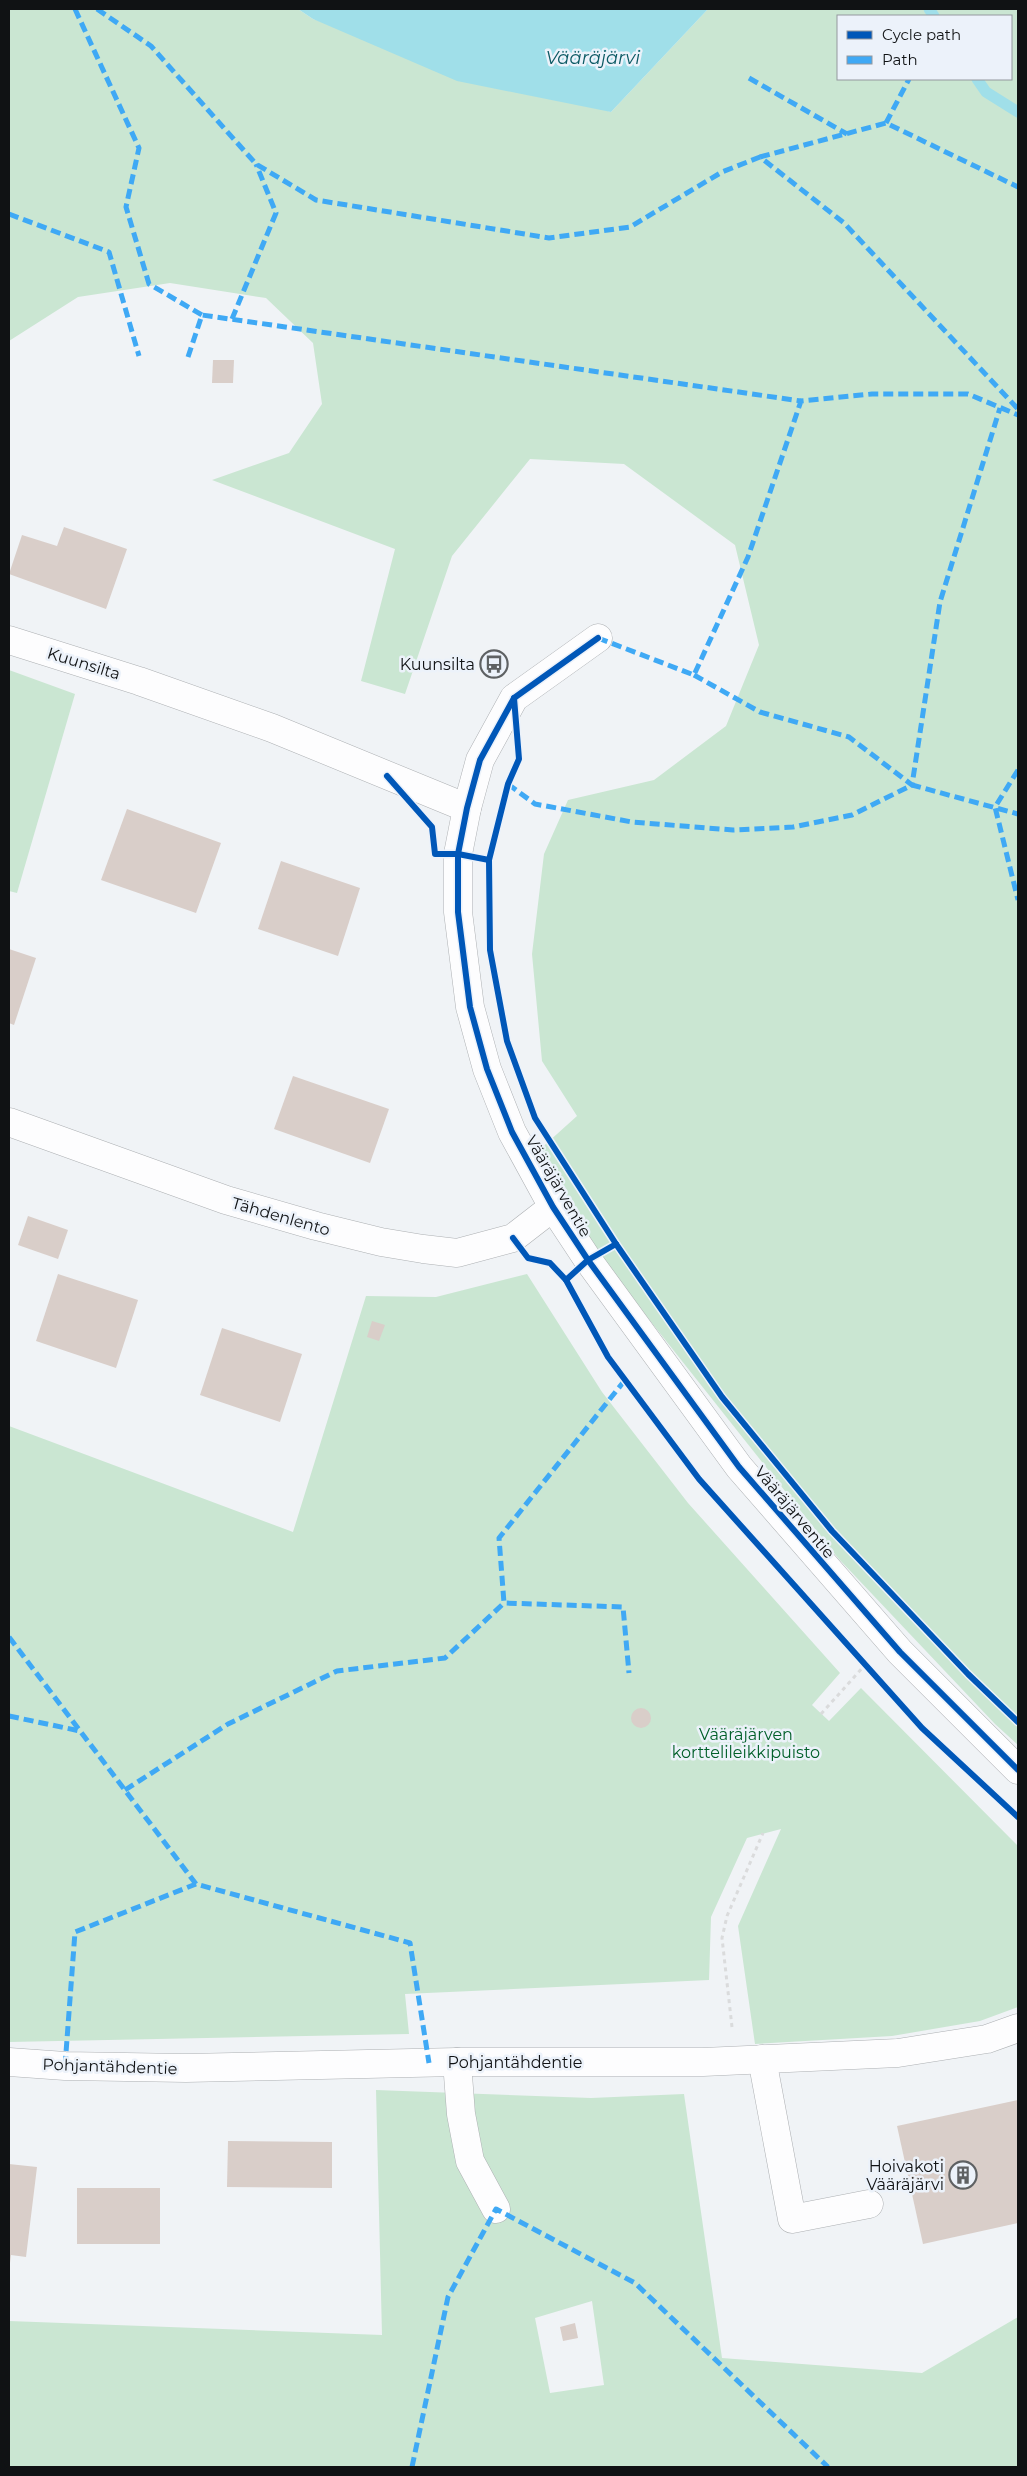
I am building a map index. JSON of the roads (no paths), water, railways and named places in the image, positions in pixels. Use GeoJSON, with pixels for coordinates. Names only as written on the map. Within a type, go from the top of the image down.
{"type":"FeatureCollection","features":[{"type":"Feature","properties":{"kind":"street","name":"Vääräjärventie"},"geometry":{"type":"LineString","coordinates":[[598,638],[514,698],[480,760],[467,808],[458,854],[458,912],[470,1007],[487,1069],[512,1132],[553,1207],[594,1268],[739,1467],[900,1652],[1018,1770]]}},
{"type":"Feature","properties":{"kind":"street","name":"Kuunsilta"},"geometry":{"type":"LineString","coordinates":[[9,640],[139,681],[272,728],[467,808]]}},
{"type":"Feature","properties":{"kind":"street","name":"Tähdenlento"},"geometry":{"type":"LineString","coordinates":[[9,1122],[226,1200],[316,1226],[381,1242],[423,1249],[457,1253],[514,1238],[553,1207]]}},
{"type":"Feature","properties":{"kind":"street","name":"Pohjantähdentie"},"geometry":{"type":"LineString","coordinates":[[9,2062],[65,2066],[186,2068],[457,2062],[703,2062],[898,2052],[987,2039],[1018,2028]]}},
{"type":"Feature","properties":{"kind":"street"},"geometry":{"type":"LineString","coordinates":[[749,2060],[792,2219],[869,2204]]}},
{"type":"Feature","properties":{"kind":"street"},"geometry":{"type":"LineString","coordinates":[[457,2062],[462,2114],[470,2161],[496,2209]]}},
{"type":"Feature","properties":{"kind":"water","name":"Vääräjärvi"},"geometry":{"type":"Polygon","coordinates":[[[298,9],[708,9],[611,112],[457,81],[313,19],[298,9]]]}},
{"type":"Feature","properties":{"kind":"waterway"},"geometry":{"type":"LineString","coordinates":[[929,9],[933,15]]}},
{"type":"Feature","properties":{"kind":"waterway"},"geometry":{"type":"LineString","coordinates":[[978,80],[986,92],[1018,112]]}},
{"type":"Feature","properties":{"kind":"place","name":"Kuunsilta"},"geometry":{"type":"Point","coordinates":[494,664]}},
{"type":"Feature","properties":{"kind":"place","name":"Hoivakoti Vääräjärvi"},"geometry":{"type":"Point","coordinates":[963,2175]}},
{"type":"Feature","properties":{"kind":"park label","name":"Vääräjärven korttelileikkipuisto"},"geometry":{"type":"Point","coordinates":[746,1743]}}]}
